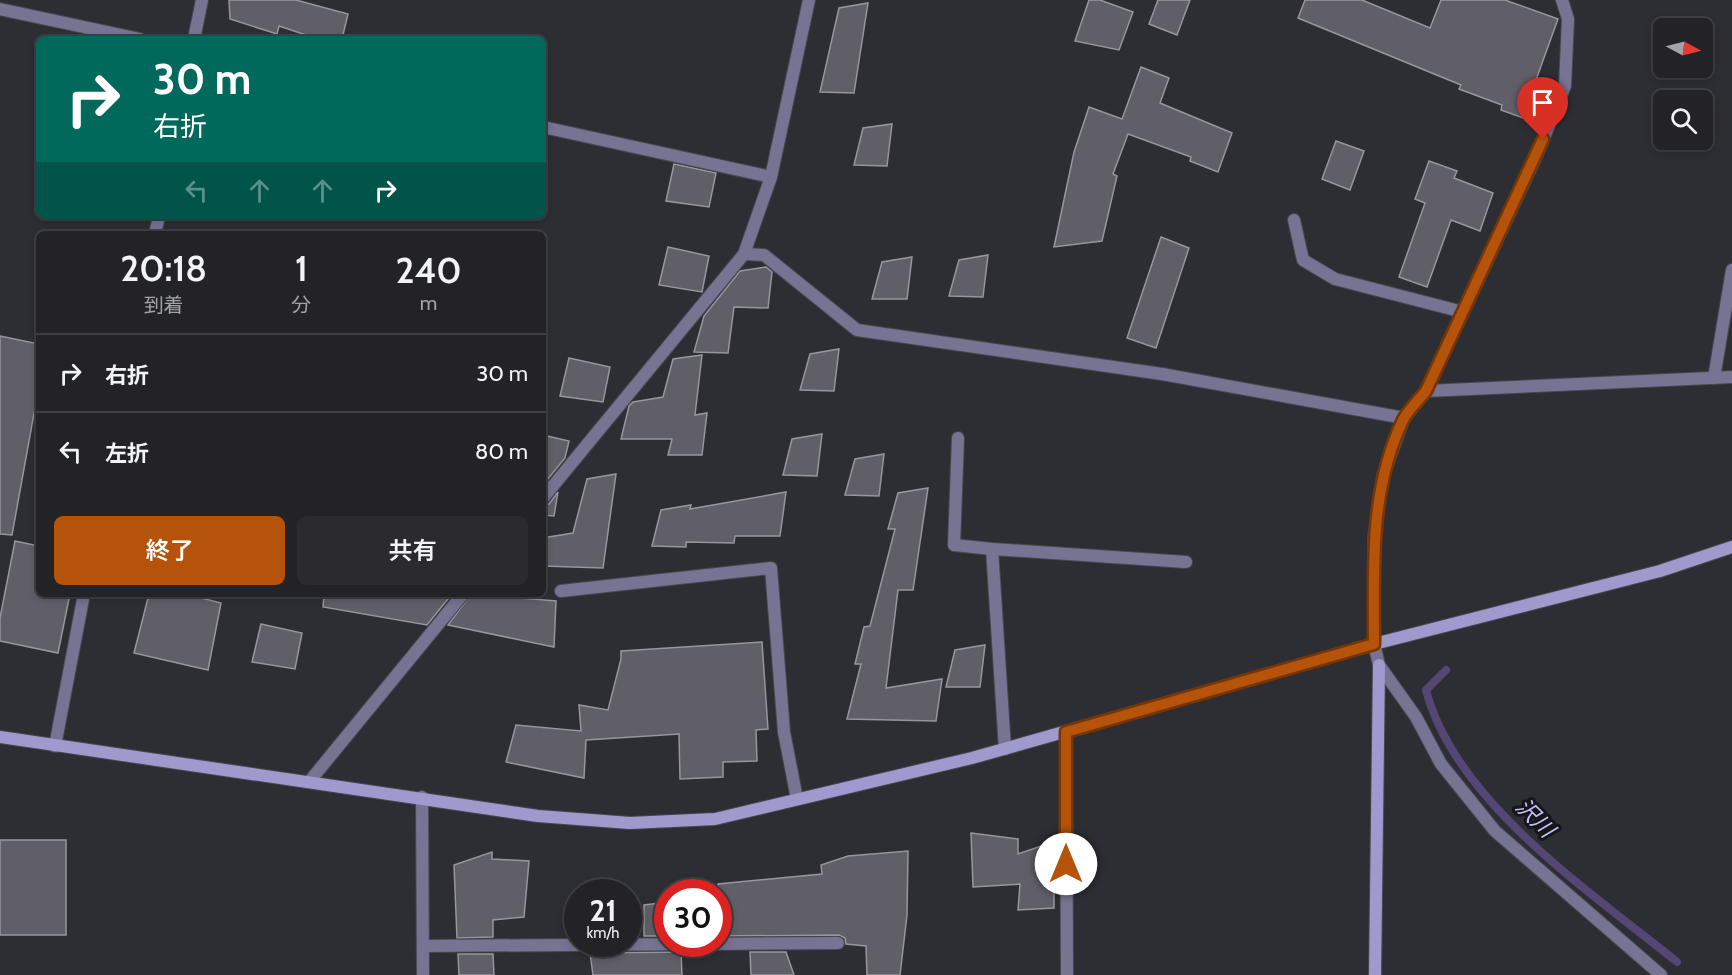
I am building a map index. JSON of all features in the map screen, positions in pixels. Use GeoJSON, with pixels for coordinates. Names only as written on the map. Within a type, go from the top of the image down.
{"type":"FeatureCollection","features":[{"type":"Feature","properties":{"kind":"street"},"geometry":{"type":"LineString","coordinates":[[195,36],[202,0]]}},
{"type":"Feature","properties":{"kind":"street"},"geometry":{"type":"LineString","coordinates":[[546,494],[744,254],[771,177],[809,0]]}},
{"type":"Feature","properties":{"kind":"street"},"geometry":{"type":"LineString","coordinates":[[1375,975],[1379,665],[1374,644],[1374,538],[1383,476],[1404,418],[1426,391],[1536,157],[1565,86],[1568,19],[1562,0]]}},
{"type":"Feature","properties":{"kind":"street"},"geometry":{"type":"LineString","coordinates":[[0,9],[126,36]]}},
{"type":"Feature","properties":{"kind":"street"},"geometry":{"type":"LineString","coordinates":[[546,128],[771,177]]}},
{"type":"Feature","properties":{"kind":"street"},"geometry":{"type":"LineString","coordinates":[[1294,220],[1303,260],[1335,279],[1463,312]]}},
{"type":"Feature","properties":{"kind":"street"},"geometry":{"type":"LineString","coordinates":[[744,254],[764,255],[857,330],[1162,374],[1404,418]]}},
{"type":"Feature","properties":{"kind":"street"},"geometry":{"type":"LineString","coordinates":[[1714,378],[1732,270]]}},
{"type":"Feature","properties":{"kind":"street"},"geometry":{"type":"LineString","coordinates":[[1426,391],[1732,377]]}},
{"type":"Feature","properties":{"kind":"street"},"geometry":{"type":"LineString","coordinates":[[958,438],[954,545],[1186,562]]}},
{"type":"Feature","properties":{"kind":"street"},"geometry":{"type":"LineString","coordinates":[[0,737],[422,797],[538,816],[630,823],[715,819],[1005,749],[1374,644],[1660,571],[1732,547]]}},
{"type":"Feature","properties":{"kind":"street"},"geometry":{"type":"LineString","coordinates":[[992,549],[1005,749]]}},
{"type":"Feature","properties":{"kind":"street"},"geometry":{"type":"LineString","coordinates":[[561,591],[771,568],[784,732],[797,800]]}},
{"type":"Feature","properties":{"kind":"street"},"geometry":{"type":"LineString","coordinates":[[55,746],[83,597]]}},
{"type":"Feature","properties":{"kind":"street"},"geometry":{"type":"LineString","coordinates":[[309,782],[462,597]]}},
{"type":"Feature","properties":{"kind":"street"},"geometry":{"type":"LineString","coordinates":[[1379,665],[1416,717],[1441,764],[1495,831],[1661,975]]}},
{"type":"Feature","properties":{"kind":"street"},"geometry":{"type":"LineString","coordinates":[[1066,732],[1067,975]]}},
{"type":"Feature","properties":{"kind":"street"},"geometry":{"type":"LineString","coordinates":[[422,797],[423,975]]}},
{"type":"Feature","properties":{"kind":"street"},"geometry":{"type":"LineString","coordinates":[[423,946],[838,943]]}},
{"type":"Feature","properties":{"kind":"building"},"geometry":{"type":"Polygon","coordinates":[[[229,0],[296,0],[348,14],[343,36],[309,36],[279,26],[277,34],[230,19],[229,0]]]}},
{"type":"Feature","properties":{"kind":"building"},"geometry":{"type":"Polygon","coordinates":[[[1089,0],[1100,0],[1133,12],[1119,50],[1075,41],[1089,0]]]}},
{"type":"Feature","properties":{"kind":"building"},"geometry":{"type":"Polygon","coordinates":[[[1158,0],[1190,0],[1177,35],[1149,24],[1158,0]]]}},
{"type":"Feature","properties":{"kind":"building"},"geometry":{"type":"Polygon","coordinates":[[[1305,0],[1362,0],[1430,28],[1441,0],[1505,0],[1558,19],[1536,80],[1543,82],[1529,120],[1501,110],[1502,105],[1459,89],[1461,85],[1298,18],[1305,0]]]}},
{"type":"Feature","properties":{"kind":"building"},"geometry":{"type":"Polygon","coordinates":[[[868,3],[854,93],[820,92],[839,8],[868,3]]]}},
{"type":"Feature","properties":{"kind":"building"},"geometry":{"type":"Polygon","coordinates":[[[1141,67],[1169,78],[1160,103],[1232,133],[1218,172],[1190,161],[1191,157],[1128,134],[1113,174],[1117,176],[1102,241],[1054,247],[1074,152],[1089,107],[1122,119],[1141,67]]]}},
{"type":"Feature","properties":{"kind":"building"},"geometry":{"type":"Polygon","coordinates":[[[892,124],[887,166],[854,165],[863,128],[892,124]]]}},
{"type":"Feature","properties":{"kind":"building"},"geometry":{"type":"Polygon","coordinates":[[[1336,141],[1364,151],[1350,190],[1322,179],[1336,141]]]}},
{"type":"Feature","properties":{"kind":"building"},"geometry":{"type":"Polygon","coordinates":[[[1429,161],[1457,171],[1454,178],[1493,193],[1480,231],[1451,220],[1427,287],[1399,277],[1425,203],[1415,199],[1429,161]]]}},
{"type":"Feature","properties":{"kind":"building"},"geometry":{"type":"Polygon","coordinates":[[[674,164],[716,173],[709,207],[666,201],[674,164]]]}},
{"type":"Feature","properties":{"kind":"building"},"geometry":{"type":"Polygon","coordinates":[[[1161,237],[1189,248],[1156,348],[1127,338],[1161,237]]]}},
{"type":"Feature","properties":{"kind":"building"},"geometry":{"type":"Polygon","coordinates":[[[668,247],[709,256],[702,292],[659,285],[668,247]]]}},
{"type":"Feature","properties":{"kind":"building"},"geometry":{"type":"Polygon","coordinates":[[[988,255],[983,297],[949,296],[959,260],[988,255]]]}},
{"type":"Feature","properties":{"kind":"building"},"geometry":{"type":"Polygon","coordinates":[[[912,257],[907,299],[872,299],[882,262],[912,257]]]}},
{"type":"Feature","properties":{"kind":"building"},"geometry":{"type":"Polygon","coordinates":[[[766,267],[772,272],[768,308],[734,307],[728,353],[694,352],[704,316],[740,271],[766,267]]]}},
{"type":"Feature","properties":{"kind":"building"},"geometry":{"type":"Polygon","coordinates":[[[0,336],[36,343],[36,403],[12,535],[0,534],[0,336]]]}},
{"type":"Feature","properties":{"kind":"building"},"geometry":{"type":"Polygon","coordinates":[[[839,349],[834,391],[800,390],[810,354],[839,349]]]}},
{"type":"Feature","properties":{"kind":"building"},"geometry":{"type":"Polygon","coordinates":[[[702,355],[695,415],[707,413],[702,455],[668,455],[672,439],[621,439],[629,406],[633,402],[663,397],[673,359],[702,355]]]}},
{"type":"Feature","properties":{"kind":"building"},"geometry":{"type":"Polygon","coordinates":[[[569,358],[610,367],[603,402],[560,396],[569,358]]]}},
{"type":"Feature","properties":{"kind":"building"},"geometry":{"type":"Polygon","coordinates":[[[822,434],[817,476],[783,475],[792,439],[822,434]]]}},
{"type":"Feature","properties":{"kind":"building"},"geometry":{"type":"Polygon","coordinates":[[[546,436],[569,441],[565,458],[546,481],[546,436]]]}},
{"type":"Feature","properties":{"kind":"building"},"geometry":{"type":"Polygon","coordinates":[[[884,454],[879,496],[845,495],[855,459],[884,454]]]}},
{"type":"Feature","properties":{"kind":"building"},"geometry":{"type":"Polygon","coordinates":[[[616,474],[603,568],[546,566],[546,538],[573,533],[587,479],[616,474]]]}},
{"type":"Feature","properties":{"kind":"building"},"geometry":{"type":"Polygon","coordinates":[[[928,488],[913,590],[898,590],[886,688],[942,679],[936,721],[847,719],[861,664],[855,664],[864,627],[870,626],[895,529],[888,529],[898,493],[928,488]]]}},
{"type":"Feature","properties":{"kind":"building"},"geometry":{"type":"Polygon","coordinates":[[[558,492],[554,516],[546,515],[546,505],[558,492]]]}},
{"type":"Feature","properties":{"kind":"building"},"geometry":{"type":"Polygon","coordinates":[[[786,492],[780,536],[735,536],[734,543],[686,542],[686,547],[652,546],[661,510],[691,505],[690,509],[786,492]]]}},
{"type":"Feature","properties":{"kind":"building"},"geometry":{"type":"Polygon","coordinates":[[[15,541],[36,545],[36,597],[69,597],[58,653],[0,641],[0,618],[15,541]]]}},
{"type":"Feature","properties":{"kind":"building"},"geometry":{"type":"Polygon","coordinates":[[[148,597],[198,597],[221,603],[208,670],[134,653],[148,597]]]}},
{"type":"Feature","properties":{"kind":"building"},"geometry":{"type":"Polygon","coordinates":[[[324,597],[450,597],[427,625],[323,607],[324,597]]]}},
{"type":"Feature","properties":{"kind":"building"},"geometry":{"type":"Polygon","coordinates":[[[469,597],[556,601],[554,647],[448,625],[469,597]]]}},
{"type":"Feature","properties":{"kind":"building"},"geometry":{"type":"Polygon","coordinates":[[[261,624],[302,633],[295,669],[252,662],[261,624]]]}},
{"type":"Feature","properties":{"kind":"building"},"geometry":{"type":"Polygon","coordinates":[[[762,642],[768,729],[756,730],[757,761],[723,762],[723,777],[680,779],[679,734],[586,740],[584,778],[506,762],[516,725],[581,731],[579,705],[608,710],[621,651],[762,642]]]}},
{"type":"Feature","properties":{"kind":"building"},"geometry":{"type":"Polygon","coordinates":[[[985,645],[980,687],[946,687],[955,650],[985,645]]]}},
{"type":"Feature","properties":{"kind":"building"},"geometry":{"type":"Polygon","coordinates":[[[971,833],[1018,839],[1018,854],[1047,844],[1046,881],[1054,882],[1054,908],[1018,910],[1020,884],[973,887],[971,833]]]}},
{"type":"Feature","properties":{"kind":"building"},"geometry":{"type":"Polygon","coordinates":[[[0,840],[66,840],[66,935],[0,935],[0,840]]]}},
{"type":"Feature","properties":{"kind":"building"},"geometry":{"type":"Polygon","coordinates":[[[908,851],[907,915],[900,975],[867,975],[866,946],[846,944],[845,938],[839,935],[732,936],[732,883],[822,874],[821,865],[848,856],[908,851]]]}},
{"type":"Feature","properties":{"kind":"building"},"geometry":{"type":"Polygon","coordinates":[[[492,852],[492,859],[529,861],[524,917],[493,920],[493,937],[457,938],[454,865],[492,852]]]}},
{"type":"Feature","properties":{"kind":"building"},"geometry":{"type":"Polygon","coordinates":[[[654,904],[654,936],[644,936],[644,905],[654,904]]]}},
{"type":"Feature","properties":{"kind":"building"},"geometry":{"type":"Polygon","coordinates":[[[642,952],[654,952],[654,957],[681,957],[682,975],[593,975],[591,957],[642,957],[642,952]]]}},
{"type":"Feature","properties":{"kind":"building"},"geometry":{"type":"Polygon","coordinates":[[[750,952],[786,952],[794,975],[751,975],[750,952]]]}},
{"type":"Feature","properties":{"kind":"building"},"geometry":{"type":"Polygon","coordinates":[[[458,954],[493,954],[494,975],[459,975],[458,954]]]}},
{"type":"Feature","properties":{"kind":"waterway","name":"沢川"},"geometry":{"type":"LineString","coordinates":[[1446,670],[1426,690],[1442,731],[1465,770],[1495,807],[1530,842],[1567,875],[1677,962]]}},
{"type":"Feature","properties":{"kind":"route"},"geometry":{"type":"LineString","coordinates":[[1066,864],[1066,732],[1374,644],[1374,538],[1383,476],[1404,418],[1426,391],[1543,139]]}}]}
